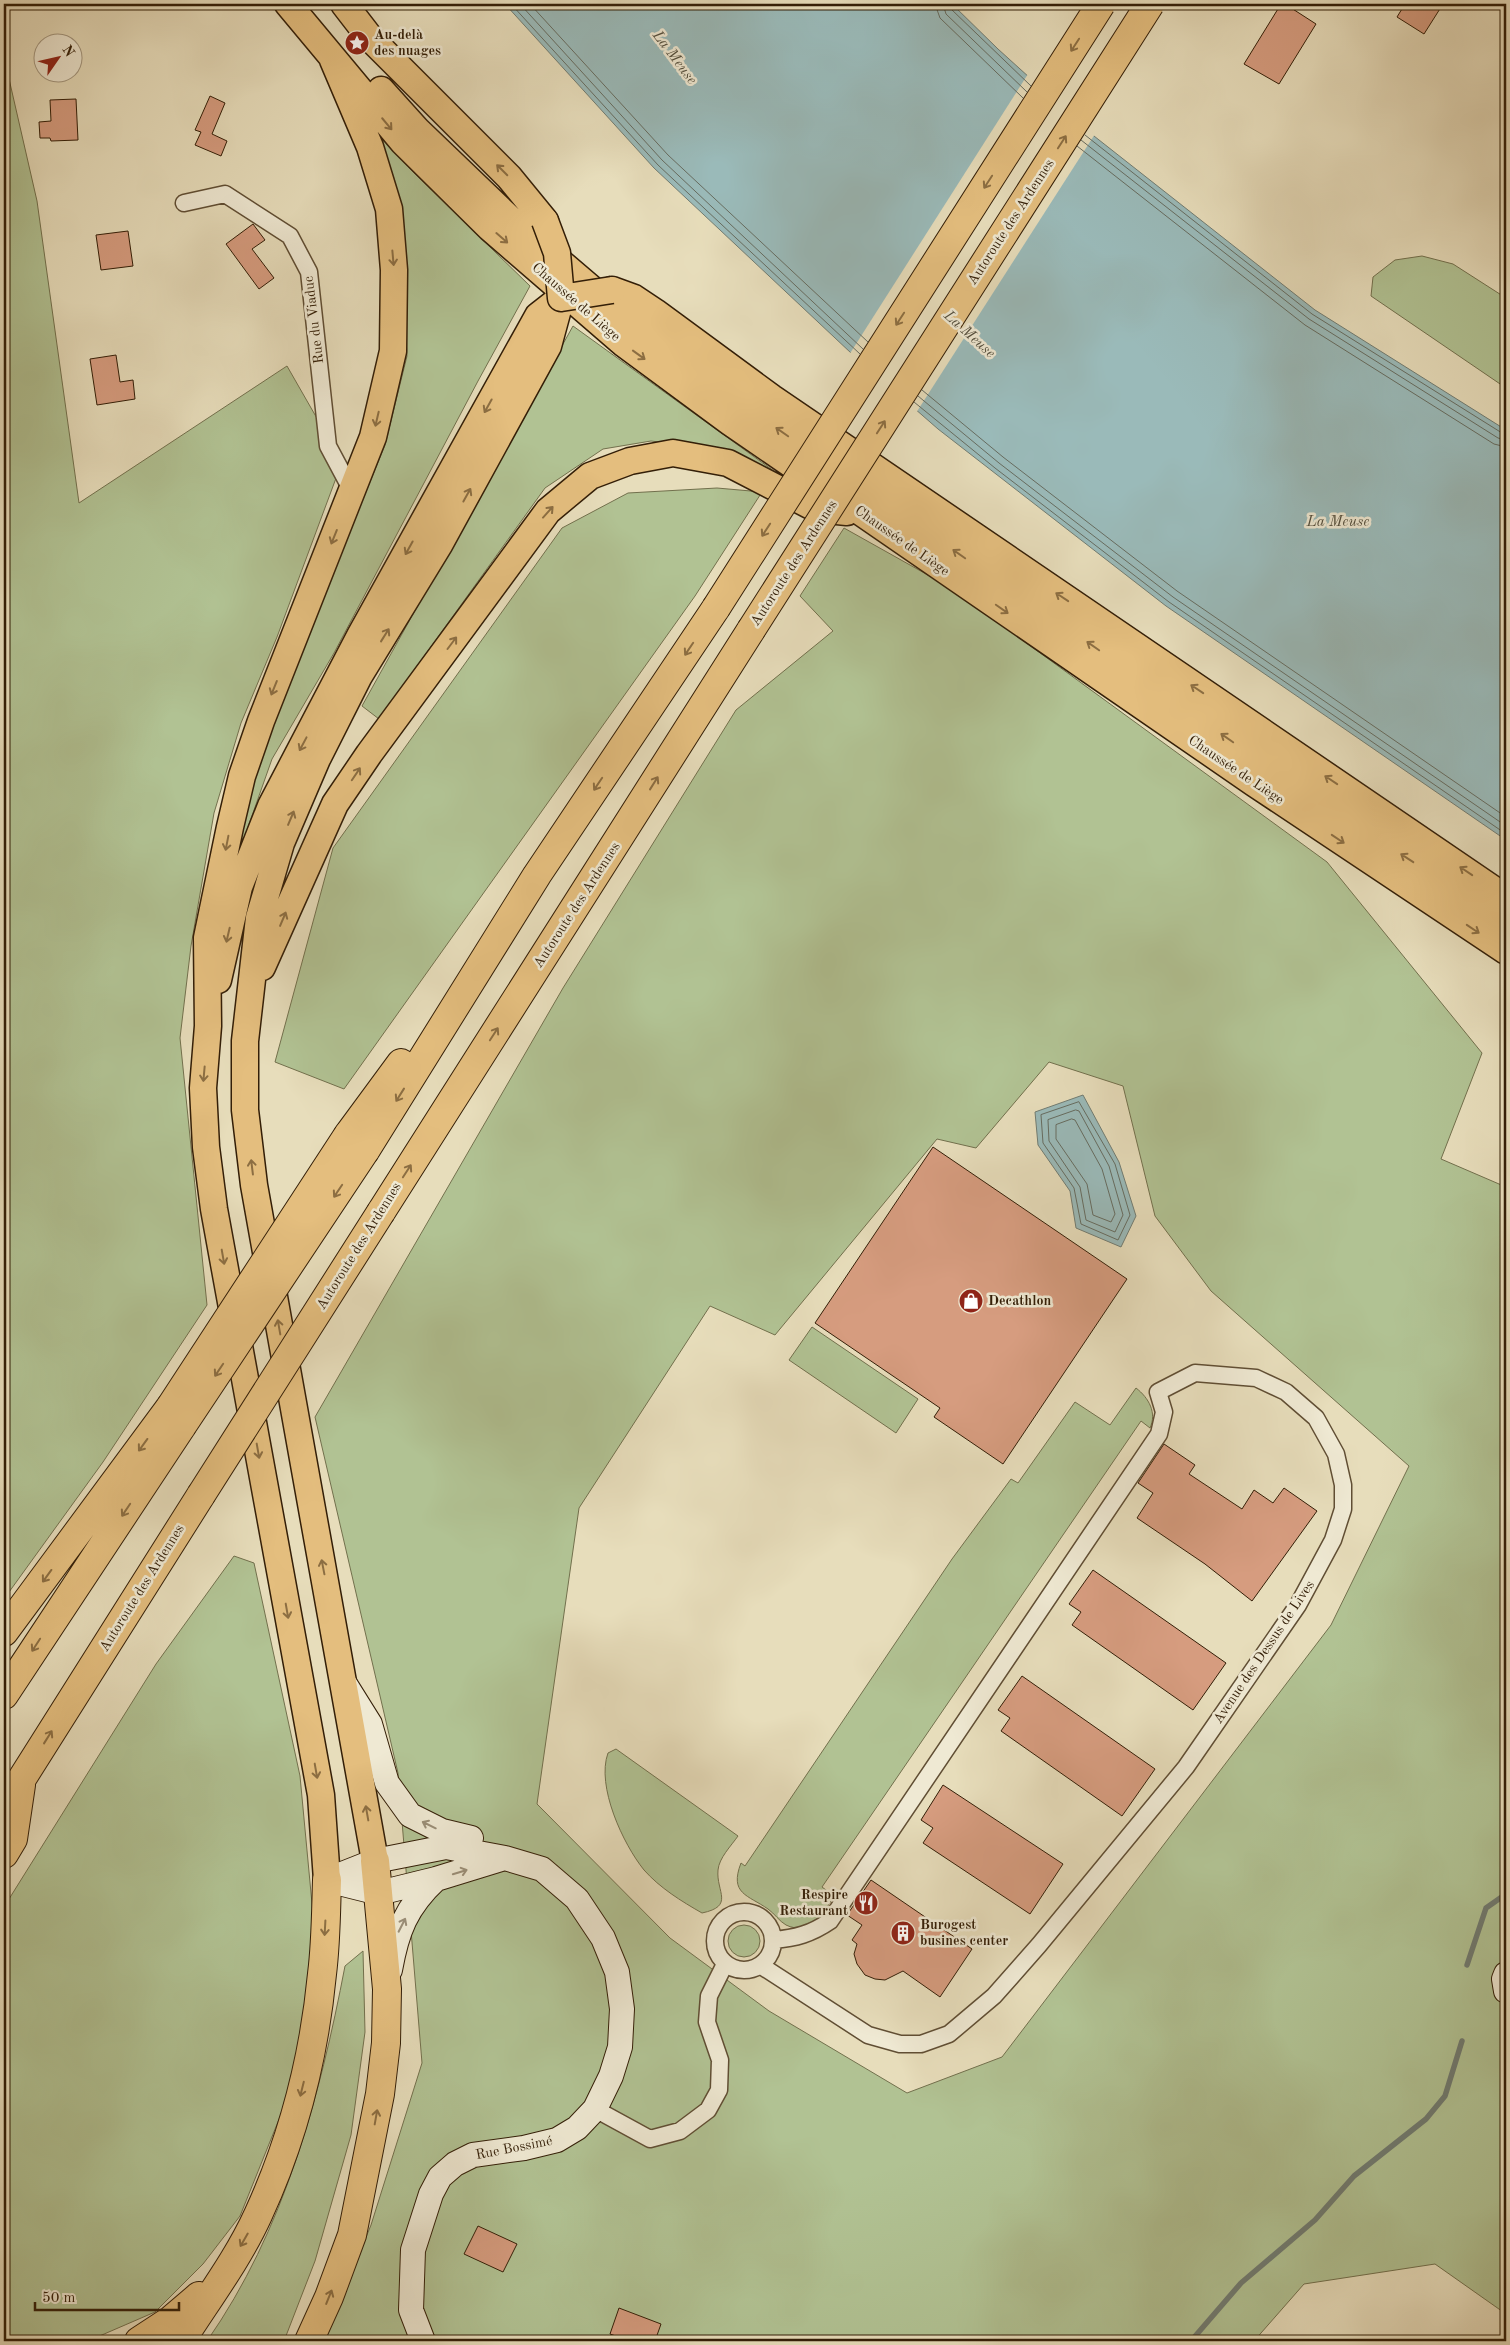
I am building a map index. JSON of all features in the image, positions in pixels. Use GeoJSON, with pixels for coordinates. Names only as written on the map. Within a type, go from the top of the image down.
{"type":"FeatureCollection","features":[{"type":"Feature","properties":{"kind":"highway"},"geometry":{"type":"LineString","coordinates":[[4,1695],[177,1416],[357,1143],[716,608],[1101,4]]}},
{"type":"Feature","properties":{"kind":"highway","name":"Autoroute des Ardennes"},"geometry":{"type":"LineString","coordinates":[[4,1807],[1150,4]]}},
{"type":"Feature","properties":{"kind":"highway"},"geometry":{"type":"LineString","coordinates":[[4,1632],[177,1416]]}},
{"type":"Feature","properties":{"kind":"highway"},"geometry":{"type":"LineString","coordinates":[[4,1854],[13,1839],[22,1778]]}},
{"type":"Feature","properties":{"kind":"highway"},"geometry":{"type":"LineString","coordinates":[[309,2341],[329,2297],[352,2235],[381,2086],[386,2043],[387,1989],[375,1861]]}},
{"type":"Feature","properties":{"kind":"highway"},"geometry":{"type":"LineString","coordinates":[[181,2341],[225,2273],[257,2216],[289,2141],[308,2067],[322,1975],[327,1880]]}},
{"type":"Feature","properties":{"kind":"highway"},"geometry":{"type":"LineString","coordinates":[[139,2341],[171,2320],[225,2273]]}},
{"type":"Feature","properties":{"kind":"main road","name":"Chaussée de Liège"},"geometry":{"type":"LineString","coordinates":[[288,4],[403,142],[490,228],[616,337],[730,422],[1254,782],[1506,951]]}},
{"type":"Feature","properties":{"kind":"main road","name":"Chaussée de Liège"},"geometry":{"type":"LineString","coordinates":[[309,4],[349,55],[417,130],[512,221],[636,327],[743,405],[1267,765],[1506,923]]}},
{"type":"Feature","properties":{"kind":"main road"},"geometry":{"type":"LineString","coordinates":[[208,1026],[239,887],[271,806],[361,634],[538,340],[561,298],[556,253],[544,221],[509,177],[371,39],[344,4]]}},
{"type":"Feature","properties":{"kind":"main road"},"geometry":{"type":"LineString","coordinates":[[327,1880],[321,1795],[213,1200],[206,1147],[203,1088],[208,1026],[208,938],[242,776],[261,721],[373,436],[392,351],[394,270],[389,209],[370,148],[333,60]]}},
{"type":"Feature","properties":{"kind":"main road"},"geometry":{"type":"LineString","coordinates":[[561,298],[612,290],[634,298],[772,398],[1506,898]]}},
{"type":"Feature","properties":{"kind":"main road"},"geometry":{"type":"LineString","coordinates":[[375,1861],[345,1684],[254,1185],[245,1110],[245,1041],[260,918],[278,850],[316,759],[359,676],[439,545],[538,340]]}},
{"type":"Feature","properties":{"kind":"main road"},"geometry":{"type":"LineString","coordinates":[[250,996],[309,858],[335,804],[369,754],[548,510],[590,476],[630,462],[673,453],[728,463],[818,509],[864,514]]}},
{"type":"Feature","properties":{"kind":"street","name":"Rue du Viaduc"},"geometry":{"type":"LineString","coordinates":[[184,203],[224,194],[290,236],[302,256],[310,272],[328,446],[352,492]]}},
{"type":"Feature","properties":{"kind":"street","name":"Avenue des Dessus de Lives"},"geometry":{"type":"LineString","coordinates":[[760,1966],[868,2035],[900,2044],[921,2044],[949,2034],[994,1996],[1039,1945],[1186,1767],[1298,1605],[1334,1540],[1343,1509],[1343,1485],[1336,1454],[1316,1418],[1286,1392],[1256,1378],[1195,1373],[1158,1392],[1164,1412],[1160,1434],[830,1921],[813,1932],[796,1938],[773,1940]]}},
{"type":"Feature","properties":{"kind":"street"},"geometry":{"type":"LineString","coordinates":[[345,1684],[370,1724],[387,1783],[410,1815],[442,1831],[475,1839],[505,1858]]}},
{"type":"Feature","properties":{"kind":"street"},"geometry":{"type":"LineString","coordinates":[[327,1880],[375,1861],[446,1847],[505,1858]]}},
{"type":"Feature","properties":{"kind":"street"},"geometry":{"type":"LineString","coordinates":[[327,1880],[379,1892],[436,1879],[505,1858]]}},
{"type":"Feature","properties":{"kind":"street","name":"Rue Bossimé"},"geometry":{"type":"LineString","coordinates":[[423,2341],[411,2310],[413,2250],[431,2194],[440,2177],[455,2164],[473,2155],[524,2148],[557,2140],[577,2128],[595,2109],[611,2076],[620,2047],[622,2008],[617,1972],[603,1938],[577,1899],[542,1869],[505,1858]]}},
{"type":"Feature","properties":{"kind":"street"},"geometry":{"type":"LineString","coordinates":[[387,1989],[400,1927],[422,1893],[436,1879]]}},
{"type":"Feature","properties":{"kind":"street"},"geometry":{"type":"LineString","coordinates":[[747,1912],[765,1921],[770,1929],[773,1940],[772,1949],[767,1958],[760,1966],[751,1970],[740,1970],[725,1964],[717,1953],[714,1943],[720,1924],[727,1917],[736,1913],[747,1912]]}},
{"type":"Feature","properties":{"kind":"street"},"geometry":{"type":"LineString","coordinates":[[595,2109],[650,2139],[680,2131],[708,2110],[719,2090],[720,2060],[707,2022],[709,1996],[725,1964]]}},
{"type":"Feature","properties":{"kind":"street"},"geometry":{"type":"LineString","coordinates":[[1506,1974],[1504,1979],[1506,1991]]}},
{"type":"Feature","properties":{"kind":"green space"},"geometry":{"type":"Polygon","coordinates":[[[4,57],[37,201],[79,503],[287,366],[342,462],[277,637],[241,723],[214,813],[191,946],[180,1038],[207,1305],[103,1462],[4,1599],[4,57]]]}},
{"type":"Feature","properties":{"kind":"green space"},"geometry":{"type":"Polygon","coordinates":[[[363,119],[413,172],[530,286],[334,653],[272,759],[229,881],[249,791],[280,702],[385,445],[407,356],[400,222],[363,119]]]}},
{"type":"Feature","properties":{"kind":"green space"},"geometry":{"type":"Polygon","coordinates":[[[1422,256],[1453,264],[1506,298],[1506,388],[1371,296],[1373,277],[1395,260],[1422,256]]]}},
{"type":"Feature","properties":{"kind":"green space"},"geometry":{"type":"Polygon","coordinates":[[[573,326],[778,474],[714,449],[651,441],[603,449],[545,488],[379,719],[362,706],[573,326]]]}},
{"type":"Feature","properties":{"kind":"green space"},"geometry":{"type":"Polygon","coordinates":[[[717,488],[762,492],[695,596],[344,1089],[275,1062],[333,848],[562,528],[628,493],[717,488]]]}},
{"type":"Feature","properties":{"kind":"green space"},"geometry":{"type":"Polygon","coordinates":[[[844,528],[951,588],[1327,862],[1482,1053],[1441,1159],[1506,1187],[1506,2314],[1435,2264],[1304,2284],[1254,2341],[324,2341],[371,2225],[422,2063],[398,1773],[315,1417],[563,988],[736,710],[833,631],[800,596],[844,528]],[[1049,1062],[976,1148],[937,1139],[775,1335],[710,1306],[579,1508],[537,1804],[670,1938],[769,2011],[907,2093],[1002,2057],[1331,1625],[1409,1466],[1211,1291],[1155,1216],[1123,1086],[1049,1062]]]}},
{"type":"Feature","properties":{"kind":"green space"},"geometry":{"type":"Polygon","coordinates":[[[812,1327],[918,1399],[896,1433],[789,1360],[812,1327]]]}},
{"type":"Feature","properties":{"kind":"green space"},"geometry":{"type":"Polygon","coordinates":[[[1136,1388],[1145,1396],[1152,1411],[1153,1417],[1150,1428],[1141,1421],[822,1887],[834,1896],[820,1916],[801,1928],[786,1925],[768,1909],[742,1892],[737,1881],[741,1863],[745,1866],[952,1559],[1011,1479],[1018,1483],[1075,1402],[1110,1425],[1136,1388]]]}},
{"type":"Feature","properties":{"kind":"green space"},"geometry":{"type":"Polygon","coordinates":[[[234,1556],[254,1563],[300,1776],[314,1925],[305,2009],[288,2097],[240,2216],[203,2264],[155,2312],[88,2341],[4,2341],[4,1907],[156,1664],[234,1556]]]}},
{"type":"Feature","properties":{"kind":"green space"},"geometry":{"type":"Polygon","coordinates":[[[616,1749],[738,1836],[719,1866],[718,1878],[722,1897],[718,1906],[712,1910],[702,1913],[679,1899],[650,1877],[636,1859],[620,1830],[609,1798],[606,1782],[605,1766],[608,1753],[616,1749]]]}},
{"type":"Feature","properties":{"kind":"green space"},"geometry":{"type":"Polygon","coordinates":[[[744,1925],[750,1926],[755,1930],[759,1935],[759,1947],[755,1952],[750,1956],[744,1957],[738,1956],[733,1952],[729,1947],[728,1941],[729,1935],[733,1930],[738,1926],[744,1925]]]}},
{"type":"Feature","properties":{"kind":"green space"},"geometry":{"type":"Polygon","coordinates":[[[363,1951],[365,2032],[351,2135],[315,2261],[284,2341],[207,2341],[234,2299],[258,2254],[278,2209],[311,2113],[324,2064],[345,1966],[363,1951]]]}},
{"type":"Feature","properties":{"kind":"water","name":"La Meuse"},"geometry":{"type":"Polygon","coordinates":[[[505,4],[952,4],[998,49],[1094,136],[1315,310],[1506,430],[1506,840],[1166,606],[938,429],[851,353],[654,168],[505,4]]]}},
{"type":"Feature","properties":{"kind":"water"},"geometry":{"type":"Polygon","coordinates":[[[1083,1095],[1119,1162],[1136,1216],[1121,1247],[1076,1228],[1070,1191],[1038,1145],[1035,1112],[1083,1095]]]}},
{"type":"Feature","properties":{"kind":"pier"},"geometry":{"type":"Polygon","coordinates":[[[1028,74],[1095,134],[916,413],[849,355],[1028,74]]]}},
{"type":"Feature","properties":{"kind":"building"},"geometry":{"type":"Polygon","coordinates":[[[1281,4],[1285,4],[1316,24],[1279,84],[1244,64],[1281,4]]]}},
{"type":"Feature","properties":{"kind":"building"},"geometry":{"type":"Polygon","coordinates":[[[1405,4],[1443,4],[1424,34],[1397,17],[1405,4]]]}},
{"type":"Feature","properties":{"kind":"building"},"geometry":{"type":"Polygon","coordinates":[[[210,96],[225,103],[212,134],[227,141],[221,156],[195,145],[201,132],[195,130],[210,96]]]}},
{"type":"Feature","properties":{"kind":"building"},"geometry":{"type":"Polygon","coordinates":[[[76,99],[78,140],[51,141],[50,138],[40,138],[39,122],[51,121],[50,100],[76,99]]]}},
{"type":"Feature","properties":{"kind":"building"},"geometry":{"type":"Polygon","coordinates":[[[253,224],[265,240],[252,249],[274,278],[259,289],[226,244],[253,224]]]}},
{"type":"Feature","properties":{"kind":"building"},"geometry":{"type":"Polygon","coordinates":[[[128,231],[133,266],[101,270],[96,235],[128,231]]]}},
{"type":"Feature","properties":{"kind":"building"},"geometry":{"type":"Polygon","coordinates":[[[116,355],[120,382],[133,380],[135,399],[97,405],[90,359],[116,355]]]}},
{"type":"Feature","properties":{"kind":"building","name":"Decathlon"},"geometry":{"type":"Polygon","coordinates":[[[933,1147],[1127,1279],[1003,1464],[934,1417],[940,1408],[815,1323],[933,1147]]]}},
{"type":"Feature","properties":{"kind":"building"},"geometry":{"type":"Polygon","coordinates":[[[1164,1444],[1195,1465],[1189,1474],[1242,1509],[1254,1490],[1273,1503],[1284,1488],[1317,1511],[1252,1601],[1205,1564],[1137,1518],[1153,1493],[1138,1483],[1164,1444]]]}},
{"type":"Feature","properties":{"kind":"building"},"geometry":{"type":"Polygon","coordinates":[[[1093,1570],[1226,1663],[1193,1710],[1072,1625],[1081,1612],[1069,1604],[1093,1570]]]}},
{"type":"Feature","properties":{"kind":"building"},"geometry":{"type":"Polygon","coordinates":[[[1022,1676],[1155,1769],[1122,1816],[1001,1731],[1010,1718],[998,1710],[1022,1676]]]}},
{"type":"Feature","properties":{"kind":"building"},"geometry":{"type":"Polygon","coordinates":[[[943,1785],[1063,1864],[1030,1914],[923,1843],[933,1828],[921,1820],[943,1785]]]}},
{"type":"Feature","properties":{"kind":"building","name":"Burogest busines center"},"geometry":{"type":"Polygon","coordinates":[[[871,1880],[972,1949],[940,1997],[903,1971],[885,1980],[875,1979],[865,1975],[857,1964],[854,1954],[857,1944],[852,1940],[862,1925],[847,1915],[871,1880]]]}},
{"type":"Feature","properties":{"kind":"building"},"geometry":{"type":"Polygon","coordinates":[[[478,2226],[517,2244],[503,2272],[464,2254],[478,2226]]]}},
{"type":"Feature","properties":{"kind":"building"},"geometry":{"type":"Polygon","coordinates":[[[619,2308],[661,2324],[655,2341],[630,2341],[610,2334],[619,2308]]]}},
{"type":"Feature","properties":{"kind":"waterway"},"geometry":{"type":"LineString","coordinates":[[1467,1965],[1486,1908],[1506,1894]]}},
{"type":"Feature","properties":{"kind":"waterway"},"geometry":{"type":"LineString","coordinates":[[1191,2341],[1241,2283],[1315,2220],[1354,2176],[1426,2119],[1445,2096],[1462,2041]]}},
{"type":"Feature","properties":{"kind":"place","name":"Au-delà des nuages"},"geometry":{"type":"Point","coordinates":[357,43]}},
{"type":"Feature","properties":{"kind":"place","name":"Decathlon"},"geometry":{"type":"Point","coordinates":[971,1301]}},
{"type":"Feature","properties":{"kind":"place","name":"Respire Restaurant"},"geometry":{"type":"Point","coordinates":[866,1903]}},
{"type":"Feature","properties":{"kind":"place","name":"Burogest busines center"},"geometry":{"type":"Point","coordinates":[903,1933]}}]}
